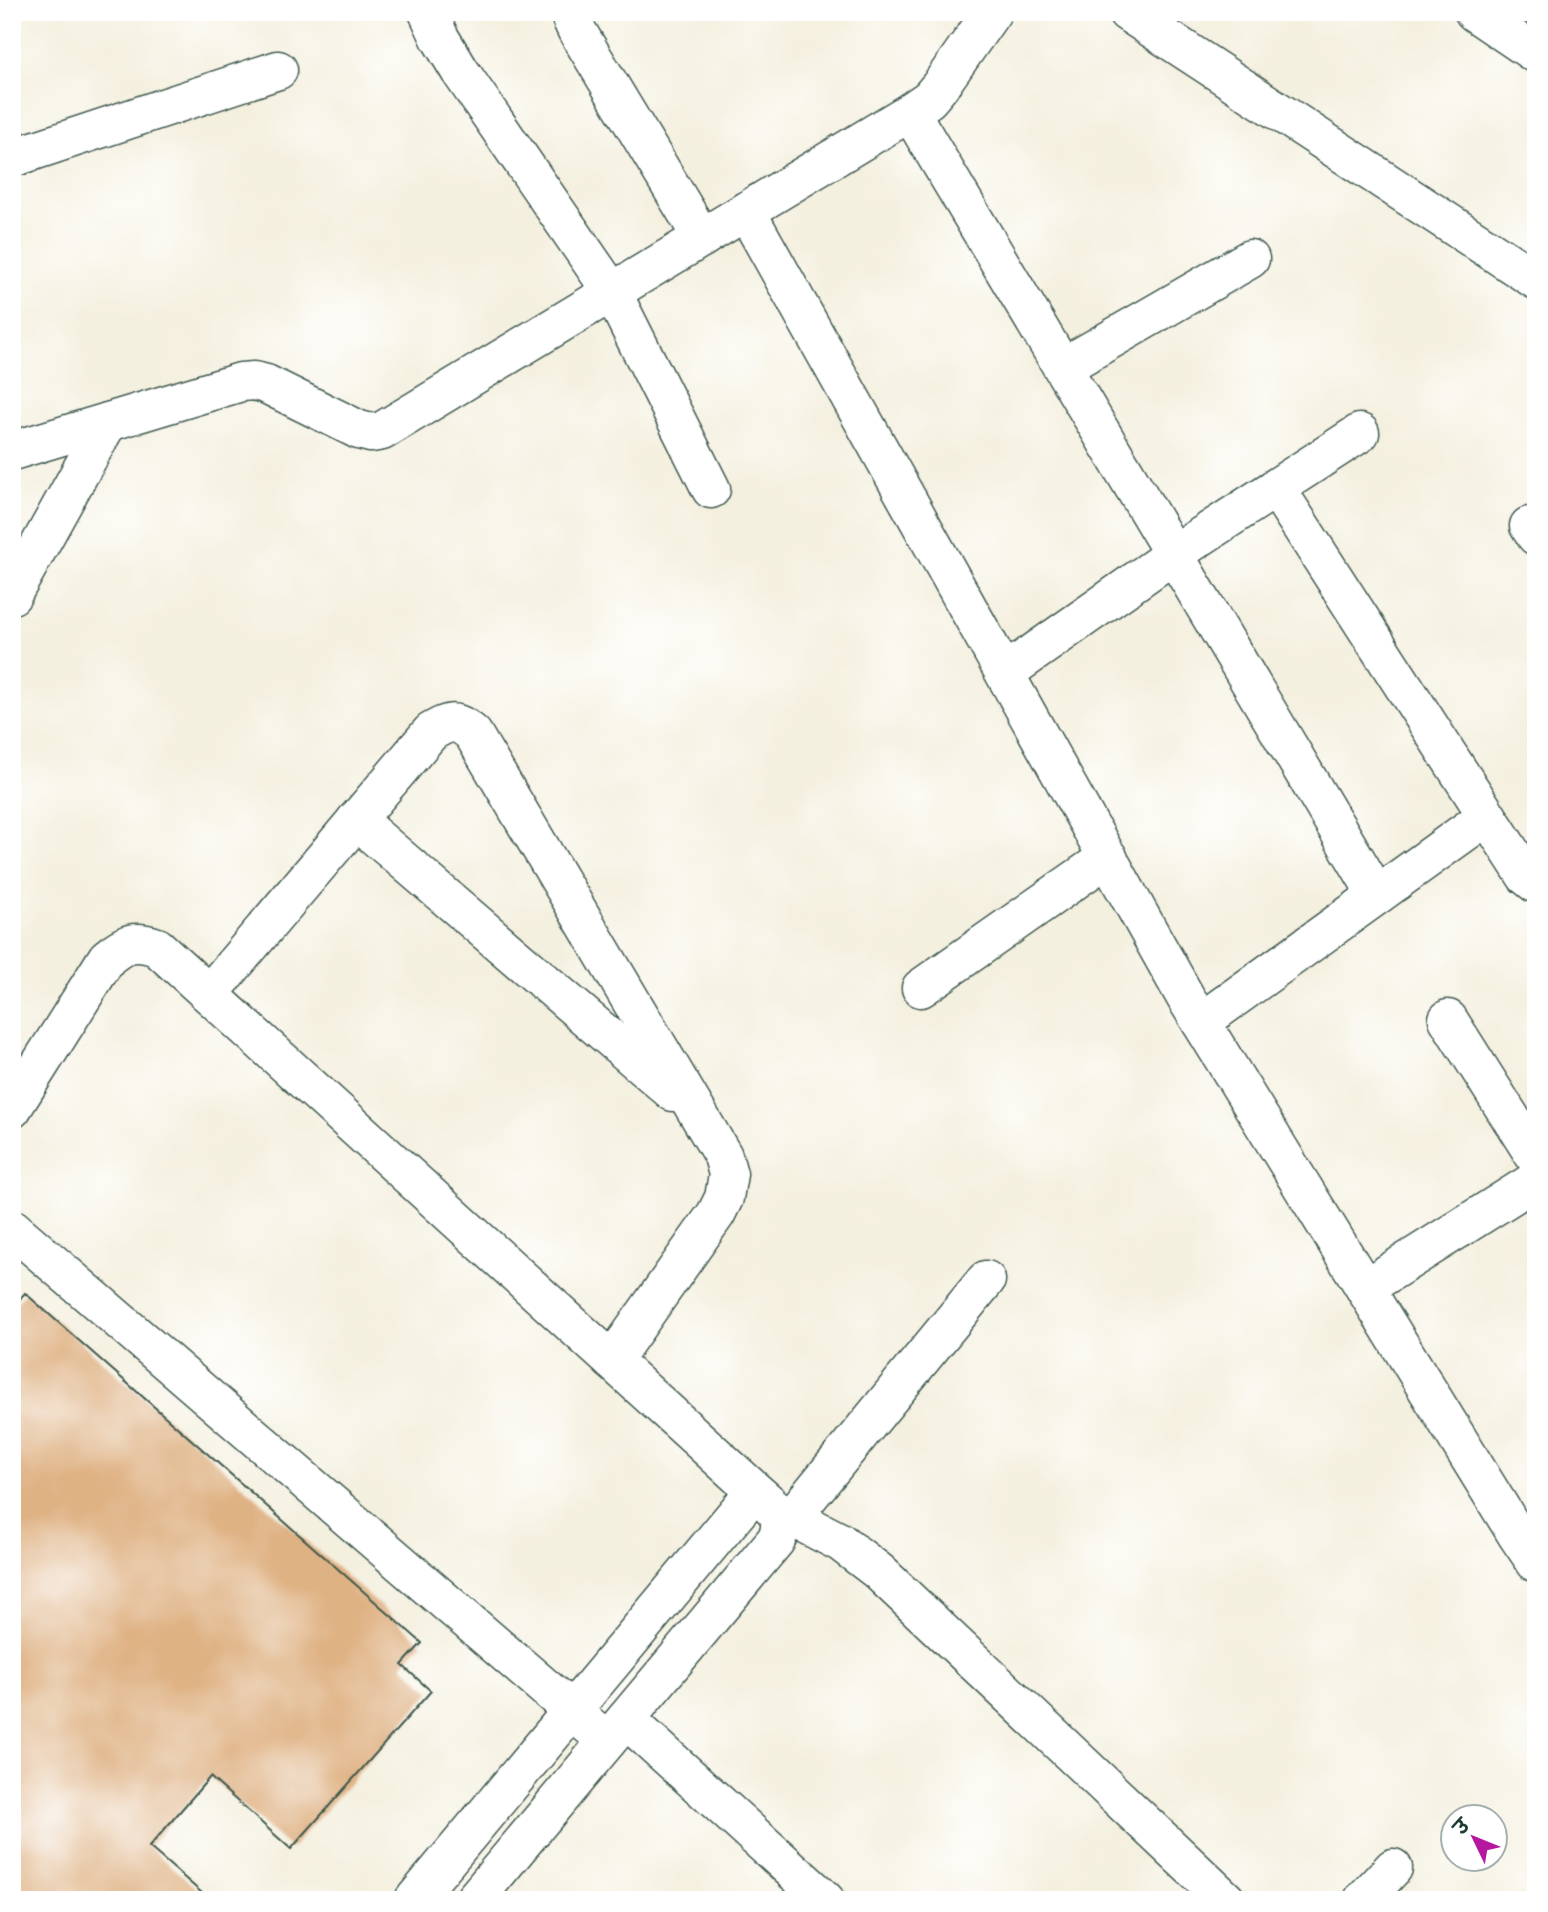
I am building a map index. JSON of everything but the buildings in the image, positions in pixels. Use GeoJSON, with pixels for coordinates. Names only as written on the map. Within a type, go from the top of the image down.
{"type":"FeatureCollection","features":[{"type":"Feature","properties":{"kind":"street"},"geometry":{"type":"LineString","coordinates":[[428,12],[460,71],[612,292],[711,489]]}},
{"type":"Feature","properties":{"kind":"street"},"geometry":{"type":"LineString","coordinates":[[571,12],[576,29],[702,238]]}},
{"type":"Feature","properties":{"kind":"street"},"geometry":{"type":"LineString","coordinates":[[12,451],[241,382],[254,381],[266,384],[359,430],[371,433],[382,431],[929,99],[992,12]]}},
{"type":"Feature","properties":{"kind":"street"},"geometry":{"type":"LineString","coordinates":[[1127,12],[1536,280]]}},
{"type":"Feature","properties":{"kind":"street"},"geometry":{"type":"LineString","coordinates":[[1474,12],[1536,54]]}},
{"type":"Feature","properties":{"kind":"street"},"geometry":{"type":"LineString","coordinates":[[12,159],[278,70]]}},
{"type":"Feature","properties":{"kind":"street"},"geometry":{"type":"LineString","coordinates":[[910,112],[1377,895]]}},
{"type":"Feature","properties":{"kind":"street"},"geometry":{"type":"LineString","coordinates":[[746,211],[1201,1022],[1365,1289],[1530,1540]]}},
{"type":"Feature","properties":{"kind":"street"},"geometry":{"type":"LineString","coordinates":[[1063,367],[1250,259]]}},
{"type":"Feature","properties":{"kind":"street"},"geometry":{"type":"LineString","coordinates":[[12,595],[108,422]]}},
{"type":"Feature","properties":{"kind":"street"},"geometry":{"type":"LineString","coordinates":[[1004,673],[1174,554],[1360,433]]}},
{"type":"Feature","properties":{"kind":"street"},"geometry":{"type":"LineString","coordinates":[[1276,488],[1526,876],[1536,884]]}},
{"type":"Feature","properties":{"kind":"street"},"geometry":{"type":"LineString","coordinates":[[209,994],[431,732],[447,723],[463,725],[473,734],[723,1156],[728,1174],[724,1198],[716,1214],[612,1362]]}},
{"type":"Feature","properties":{"kind":"street"},"geometry":{"type":"LineString","coordinates":[[1201,1022],[1487,816]]}},
{"type":"Feature","properties":{"kind":"street"},"geometry":{"type":"LineString","coordinates":[[356,820],[697,1112]]}},
{"type":"Feature","properties":{"kind":"street"},"geometry":{"type":"LineString","coordinates":[[921,988],[1108,857]]}},
{"type":"Feature","properties":{"kind":"street"},"geometry":{"type":"LineString","coordinates":[[12,1109],[107,958],[123,945],[142,942],[157,947],[612,1362],[773,1505],[840,1542],[877,1571],[1226,1900]]}},
{"type":"Feature","properties":{"kind":"street"},"geometry":{"type":"LineString","coordinates":[[1448,1019],[1536,1158]]}},
{"type":"Feature","properties":{"kind":"street"},"geometry":{"type":"LineString","coordinates":[[1365,1289],[1536,1180]]}},
{"type":"Feature","properties":{"kind":"street"},"geometry":{"type":"LineString","coordinates":[[12,1228],[572,1710],[617,1730],[825,1900]]}},
{"type":"Feature","properties":{"kind":"street"},"geometry":{"type":"LineString","coordinates":[[414,1900],[572,1710],[773,1505],[986,1280]]}},
{"type":"Feature","properties":{"kind":"street"},"geometry":{"type":"LineString","coordinates":[[474,1900],[776,1540],[781,1529],[780,1518],[773,1505]]}},
{"type":"Feature","properties":{"kind":"street"},"geometry":{"type":"LineString","coordinates":[[1363,1900],[1393,1868]]}}]}
